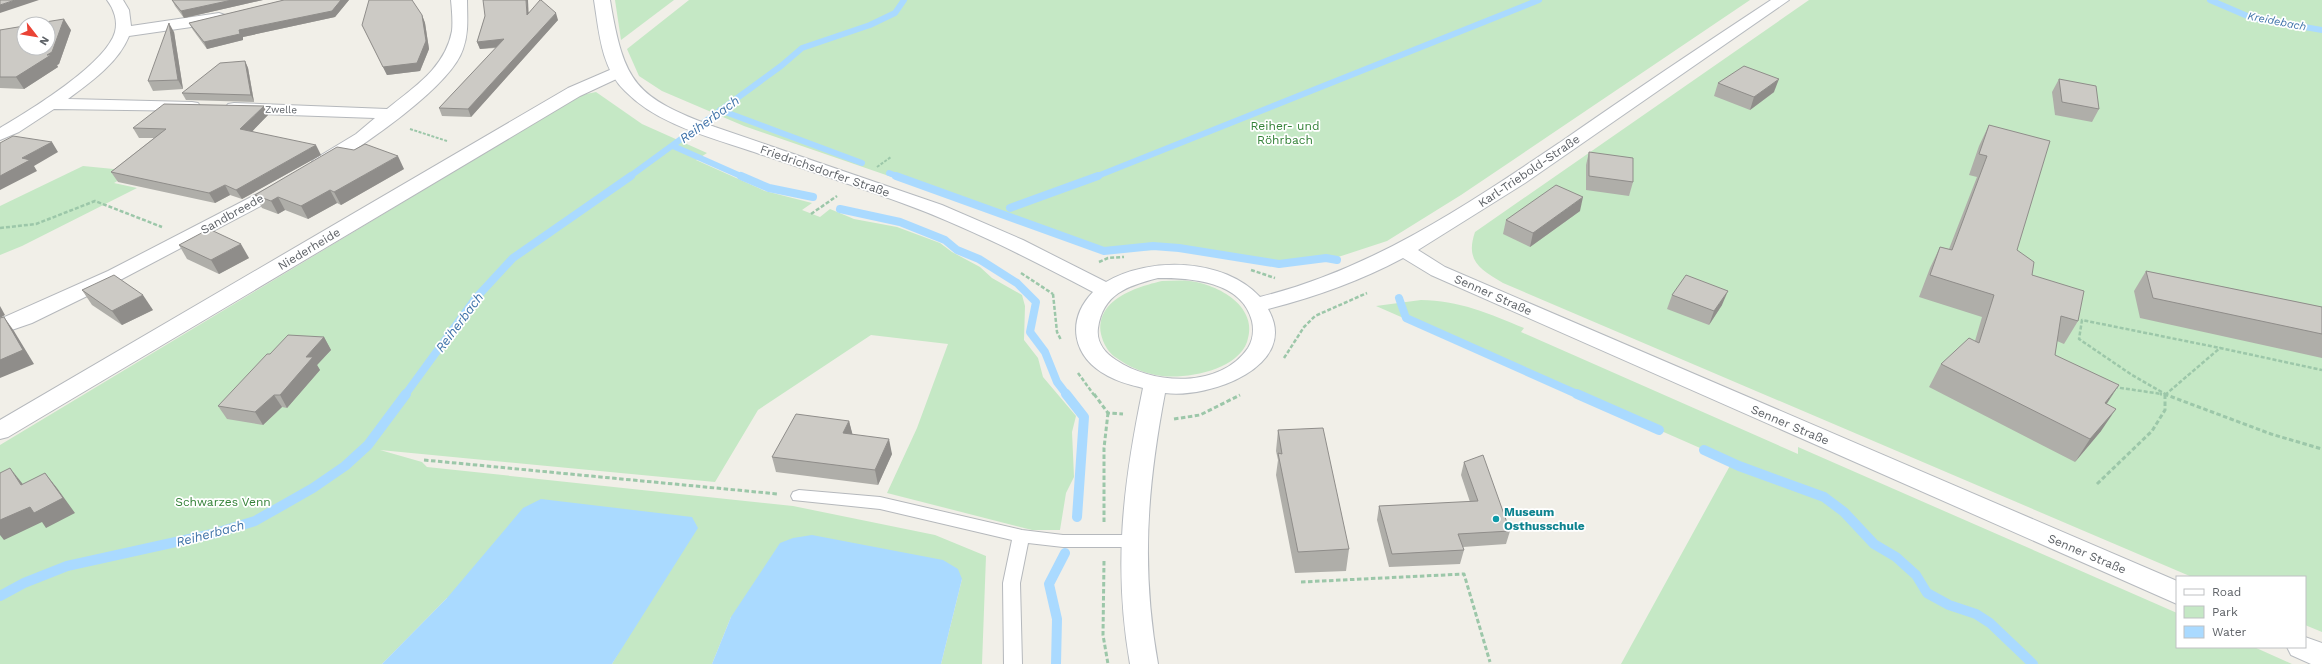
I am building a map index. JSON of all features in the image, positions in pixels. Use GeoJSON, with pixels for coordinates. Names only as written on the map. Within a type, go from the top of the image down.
{"type":"FeatureCollection","features":[{"type":"Feature","properties":{"kind":"street"},"geometry":{"type":"LineString","coordinates":[[0,135],[51,104],[86,78],[114,48],[123,32],[122,8],[115,0]]}},
{"type":"Feature","properties":{"kind":"street","name":"Sandbreede"},"geometry":{"type":"LineString","coordinates":[[0,327],[24,318],[115,276],[190,237],[296,179],[362,138],[437,77],[455,50],[460,30],[459,0]]}},
{"type":"Feature","properties":{"kind":"street","name":"Friedrichsdorfer Straße"},"geometry":{"type":"LineString","coordinates":[[602,0],[611,47],[619,71],[630,87],[661,110],[710,130],[961,219],[1035,254],[1106,292]]}},
{"type":"Feature","properties":{"kind":"street","name":"Karl-Triebold-Straße"},"geometry":{"type":"LineString","coordinates":[[1257,306],[1323,287],[1405,251],[1480,204],[1781,0]]}},
{"type":"Feature","properties":{"kind":"street"},"geometry":{"type":"LineString","coordinates":[[123,32],[194,23],[236,14]]}},
{"type":"Feature","properties":{"kind":"street","name":"Niederheide"},"geometry":{"type":"LineString","coordinates":[[0,431],[574,92],[619,71]]}},
{"type":"Feature","properties":{"kind":"street","name":"Zwelle"},"geometry":{"type":"LineString","coordinates":[[51,104],[330,110],[390,114]]}},
{"type":"Feature","properties":{"kind":"street","name":"Senner Straße"},"geometry":{"type":"LineString","coordinates":[[1405,251],[1445,274],[2176,593]]}},
{"type":"Feature","properties":{"kind":"street"},"geometry":{"type":"LineString","coordinates":[[1157,272],[1193,272],[1226,281],[1250,297],[1257,306],[1262,315],[1265,335],[1257,353],[1240,369],[1214,381],[1186,386],[1155,385],[1121,375],[1098,359],[1088,342],[1085,324],[1091,308],[1106,292],[1128,280],[1157,272]]}},
{"type":"Feature","properties":{"kind":"street"},"geometry":{"type":"LineString","coordinates":[[1144,664],[1135,596],[1134,541],[1140,472],[1155,385]]}},
{"type":"Feature","properties":{"kind":"street"},"geometry":{"type":"LineString","coordinates":[[2303,648],[2322,656]]}},
{"type":"Feature","properties":{"kind":"lane"},"geometry":{"type":"LineString","coordinates":[[798,496],[880,503],[1022,536],[1063,541],[1134,541]]}},
{"type":"Feature","properties":{"kind":"lane"},"geometry":{"type":"LineString","coordinates":[[1012,664],[1011,576],[1014,555],[1022,536]]}},
{"type":"Feature","properties":{"kind":"path"},"geometry":{"type":"LineString","coordinates":[[390,114],[407,128],[475,151]]}},
{"type":"Feature","properties":{"kind":"path"},"geometry":{"type":"LineString","coordinates":[[0,228],[36,224],[95,202],[190,237]]}},
{"type":"Feature","properties":{"kind":"path"},"geometry":{"type":"LineString","coordinates":[[2322,370],[2082,320],[2079,339],[2120,370],[2165,394],[2271,434],[2322,449]]}},
{"type":"Feature","properties":{"kind":"path"},"geometry":{"type":"LineString","coordinates":[[2109,386],[2140,392],[2165,394],[2220,348]]}},
{"type":"Feature","properties":{"kind":"path"},"geometry":{"type":"LineString","coordinates":[[2097,484],[2152,431],[2165,410],[2165,394]]}},
{"type":"Feature","properties":{"kind":"path"},"geometry":{"type":"LineString","coordinates":[[424,460],[798,496]]}},
{"type":"Feature","properties":{"kind":"path"},"geometry":{"type":"LineString","coordinates":[[1301,582],[1464,574],[1490,662]]}},
{"type":"Feature","properties":{"kind":"green space"},"geometry":{"type":"Polygon","coordinates":[[[615,0],[674,0],[621,40],[615,0]]]}},
{"type":"Feature","properties":{"kind":"green space","name":"Reiher- und Röhrbach"},"geometry":{"type":"Polygon","coordinates":[[[689,0],[1750,0],[1461,195],[1387,241],[1326,261],[1280,267],[1181,249],[1099,252],[915,185],[744,126],[662,91],[639,76],[627,49],[689,0]]]}},
{"type":"Feature","properties":{"kind":"green space"},"geometry":{"type":"Polygon","coordinates":[[[1809,0],[2322,0],[2322,632],[2306,625],[2306,576],[2190,576],[1503,283],[1481,268],[1473,257],[1472,242],[1475,232],[1809,0]]]}},
{"type":"Feature","properties":{"kind":"green space","name":"Schwarzes Venn"},"geometry":{"type":"Polygon","coordinates":[[[596,92],[642,124],[707,153],[696,160],[765,191],[812,203],[802,210],[820,217],[830,209],[854,219],[897,227],[940,243],[952,252],[980,267],[992,278],[1022,295],[1025,306],[1024,340],[1038,358],[1043,377],[1076,416],[1072,432],[1074,477],[1066,493],[1060,530],[1032,530],[887,493],[917,428],[948,344],[871,335],[758,410],[715,482],[380,450],[422,462],[427,467],[793,506],[935,535],[986,556],[982,664],[941,664],[962,579],[731,617],[712,664],[612,664],[619,652],[447,598],[382,664],[0,664],[0,445],[581,95],[596,92]]]}},
{"type":"Feature","properties":{"kind":"green space"},"geometry":{"type":"Polygon","coordinates":[[[83,166],[134,171],[114,183],[137,188],[22,246],[0,255],[0,206],[83,166]]]}},
{"type":"Feature","properties":{"kind":"green space"},"geometry":{"type":"Polygon","coordinates":[[[1162,281],[1186,281],[1200,283],[1224,292],[1234,300],[1242,308],[1248,318],[1249,329],[1247,342],[1242,352],[1223,366],[1210,371],[1173,377],[1156,375],[1137,370],[1112,355],[1106,347],[1101,334],[1101,322],[1104,312],[1111,304],[1130,291],[1162,281]]]}},
{"type":"Feature","properties":{"kind":"green space"},"geometry":{"type":"Polygon","coordinates":[[[1421,300],[1448,302],[1486,313],[1524,328],[1521,332],[1798,454],[1798,447],[2176,613],[2176,648],[2256,648],[2292,664],[1621,664],[1732,462],[1376,306],[1421,300]]]}},
{"type":"Feature","properties":{"kind":"water"},"geometry":{"type":"Polygon","coordinates":[[[541,499],[692,517],[698,528],[612,664],[382,664],[447,598],[523,508],[541,499]]]}},
{"type":"Feature","properties":{"kind":"water"},"geometry":{"type":"Polygon","coordinates":[[[812,535],[943,560],[958,569],[962,579],[941,664],[712,664],[731,617],[780,543],[793,538],[812,535]]]}},
{"type":"Feature","properties":{"kind":"building"},"geometry":{"type":"Polygon","coordinates":[[[0,0],[15,0],[0,5],[0,0]]]}},
{"type":"Feature","properties":{"kind":"building"},"geometry":{"type":"Polygon","coordinates":[[[172,0],[232,0],[181,11],[172,0]]]}},
{"type":"Feature","properties":{"kind":"building"},"geometry":{"type":"Polygon","coordinates":[[[284,0],[341,0],[332,11],[239,30],[240,34],[204,42],[189,23],[284,0]]]}},
{"type":"Feature","properties":{"kind":"building"},"geometry":{"type":"Polygon","coordinates":[[[369,0],[412,0],[422,15],[426,41],[417,63],[383,67],[362,25],[369,0]]]}},
{"type":"Feature","properties":{"kind":"building"},"geometry":{"type":"Polygon","coordinates":[[[483,0],[526,0],[527,15],[541,0],[556,13],[468,109],[439,108],[504,39],[477,42],[485,16],[483,0]]]}},
{"type":"Feature","properties":{"kind":"building"},"geometry":{"type":"Polygon","coordinates":[[[64,19],[56,41],[56,20],[64,19]]]}},
{"type":"Feature","properties":{"kind":"building"},"geometry":{"type":"Polygon","coordinates":[[[169,23],[178,80],[148,81],[169,23]]]}},
{"type":"Feature","properties":{"kind":"building"},"geometry":{"type":"Polygon","coordinates":[[[16,27],[16,56],[49,56],[16,77],[0,77],[0,30],[16,27]]]}},
{"type":"Feature","properties":{"kind":"building"},"geometry":{"type":"Polygon","coordinates":[[[245,61],[251,95],[182,93],[220,63],[245,61]]]}},
{"type":"Feature","properties":{"kind":"building"},"geometry":{"type":"Polygon","coordinates":[[[1744,66],[1779,79],[1754,97],[1718,83],[1744,66]]]}},
{"type":"Feature","properties":{"kind":"building"},"geometry":{"type":"Polygon","coordinates":[[[2059,79],[2096,86],[2099,109],[2062,102],[2059,79]]]}},
{"type":"Feature","properties":{"kind":"building"},"geometry":{"type":"Polygon","coordinates":[[[164,104],[264,106],[240,129],[316,145],[236,190],[225,185],[209,193],[111,172],[166,129],[133,128],[164,104]]]}},
{"type":"Feature","properties":{"kind":"building"},"geometry":{"type":"Polygon","coordinates":[[[1989,125],[2050,141],[2017,250],[2034,262],[2032,275],[2084,291],[2078,321],[2061,316],[2055,355],[2119,385],[2105,403],[2116,409],[2090,439],[1941,364],[1969,338],[1979,343],[1994,295],[1930,275],[1940,247],[1952,250],[1987,156],[1979,154],[1989,125]]]}},
{"type":"Feature","properties":{"kind":"building"},"geometry":{"type":"Polygon","coordinates":[[[13,136],[52,142],[22,158],[30,160],[0,176],[0,143],[13,136]]]}},
{"type":"Feature","properties":{"kind":"building"},"geometry":{"type":"Polygon","coordinates":[[[365,144],[398,156],[334,192],[330,190],[301,206],[278,197],[271,201],[255,195],[337,147],[354,150],[365,144]]]}},
{"type":"Feature","properties":{"kind":"building"},"geometry":{"type":"Polygon","coordinates":[[[1589,152],[1633,158],[1633,182],[1589,176],[1589,152]]]}},
{"type":"Feature","properties":{"kind":"building"},"geometry":{"type":"Polygon","coordinates":[[[1556,185],[1583,197],[1533,233],[1506,220],[1556,185]]]}},
{"type":"Feature","properties":{"kind":"building"},"geometry":{"type":"Polygon","coordinates":[[[209,229],[241,244],[211,260],[179,245],[209,229]]]}},
{"type":"Feature","properties":{"kind":"building"},"geometry":{"type":"Polygon","coordinates":[[[2146,271],[2322,307],[2322,334],[2153,298],[2146,271]]]}},
{"type":"Feature","properties":{"kind":"building"},"geometry":{"type":"Polygon","coordinates":[[[114,275],[143,295],[112,311],[82,290],[114,275]]]}},
{"type":"Feature","properties":{"kind":"building"},"geometry":{"type":"Polygon","coordinates":[[[1686,275],[1728,291],[1714,311],[1672,295],[1686,275]]]}},
{"type":"Feature","properties":{"kind":"building"},"geometry":{"type":"Polygon","coordinates":[[[4,317],[23,350],[0,360],[0,318],[4,317]]]}},
{"type":"Feature","properties":{"kind":"building"},"geometry":{"type":"Polygon","coordinates":[[[288,335],[324,337],[306,357],[313,357],[280,395],[274,395],[255,412],[218,406],[267,354],[270,354],[288,335]]]}},
{"type":"Feature","properties":{"kind":"building"},"geometry":{"type":"Polygon","coordinates":[[[796,414],[849,421],[843,433],[889,439],[875,470],[772,457],[796,414]]]}},
{"type":"Feature","properties":{"kind":"building"},"geometry":{"type":"Polygon","coordinates":[[[1323,428],[1349,549],[1298,552],[1278,453],[1282,454],[1278,430],[1323,428]]]}},
{"type":"Feature","properties":{"kind":"building"},"geometry":{"type":"Polygon","coordinates":[[[1483,455],[1510,531],[1458,534],[1464,550],[1392,554],[1379,506],[1478,501],[1464,462],[1483,455]]]}},
{"type":"Feature","properties":{"kind":"building"},"geometry":{"type":"Polygon","coordinates":[[[10,468],[21,485],[45,473],[63,498],[34,513],[30,507],[0,520],[0,473],[10,468]]]}},
{"type":"Feature","properties":{"kind":"waterway","name":"Reiherbach"},"geometry":{"type":"LineString","coordinates":[[720,110],[781,66],[802,48],[870,25],[895,13],[904,0]]}},
{"type":"Feature","properties":{"kind":"waterway"},"geometry":{"type":"LineString","coordinates":[[1095,177],[1539,0]]}},
{"type":"Feature","properties":{"kind":"waterway","name":"Kreidebach"},"geometry":{"type":"LineString","coordinates":[[2210,0],[2252,18],[2322,30]]}},
{"type":"Feature","properties":{"kind":"waterway","name":"Reiherbach"},"geometry":{"type":"LineString","coordinates":[[629,177],[720,110]]}},
{"type":"Feature","properties":{"kind":"waterway"},"geometry":{"type":"LineString","coordinates":[[720,110],[862,163]]}},
{"type":"Feature","properties":{"kind":"waterway"},"geometry":{"type":"LineString","coordinates":[[673,146],[743,177]]}},
{"type":"Feature","properties":{"kind":"waterway"},"geometry":{"type":"LineString","coordinates":[[889,173],[899,177]]}},
{"type":"Feature","properties":{"kind":"waterway","name":"Reiherbach"},"geometry":{"type":"LineString","coordinates":[[405,395],[475,299],[513,258],[631,176]]}},
{"type":"Feature","properties":{"kind":"waterway"},"geometry":{"type":"LineString","coordinates":[[741,176],[769,188],[813,197]]}},
{"type":"Feature","properties":{"kind":"waterway"},"geometry":{"type":"LineString","coordinates":[[896,176],[1104,251],[1153,246],[1179,248],[1279,264],[1326,258],[1337,260]]}},
{"type":"Feature","properties":{"kind":"waterway"},"geometry":{"type":"LineString","coordinates":[[1010,208],[1098,176]]}},
{"type":"Feature","properties":{"kind":"waterway"},"geometry":{"type":"LineString","coordinates":[[840,209],[900,222],[945,240],[957,250],[979,259],[1017,283],[1036,302],[1030,332],[1045,352],[1057,382],[1067,395]]}},
{"type":"Feature","properties":{"kind":"waterway"},"geometry":{"type":"LineString","coordinates":[[1399,298],[1406,318],[1579,395]]}},
{"type":"Feature","properties":{"kind":"waterway","name":"Reiherbach"},"geometry":{"type":"LineString","coordinates":[[0,596],[24,583],[67,566],[212,534],[255,521],[313,488],[345,466],[368,445],[406,394]]}},
{"type":"Feature","properties":{"kind":"waterway"},"geometry":{"type":"LineString","coordinates":[[1066,394],[1084,417],[1077,517]]}},
{"type":"Feature","properties":{"kind":"waterway"},"geometry":{"type":"LineString","coordinates":[[1577,394],[1659,430]]}},
{"type":"Feature","properties":{"kind":"waterway"},"geometry":{"type":"LineString","coordinates":[[1704,450],[1739,466],[1824,497],[1844,512],[1874,544],[1896,557],[1916,575],[1927,593],[1949,605],[1976,614],[1990,623],[2033,664]]}},
{"type":"Feature","properties":{"kind":"waterway"},"geometry":{"type":"LineString","coordinates":[[1056,664],[1057,619],[1049,584],[1065,553]]}},
{"type":"Feature","properties":{"kind":"place","name":"Museum Osthusschule"},"geometry":{"type":"Point","coordinates":[1496,519]}}]}
